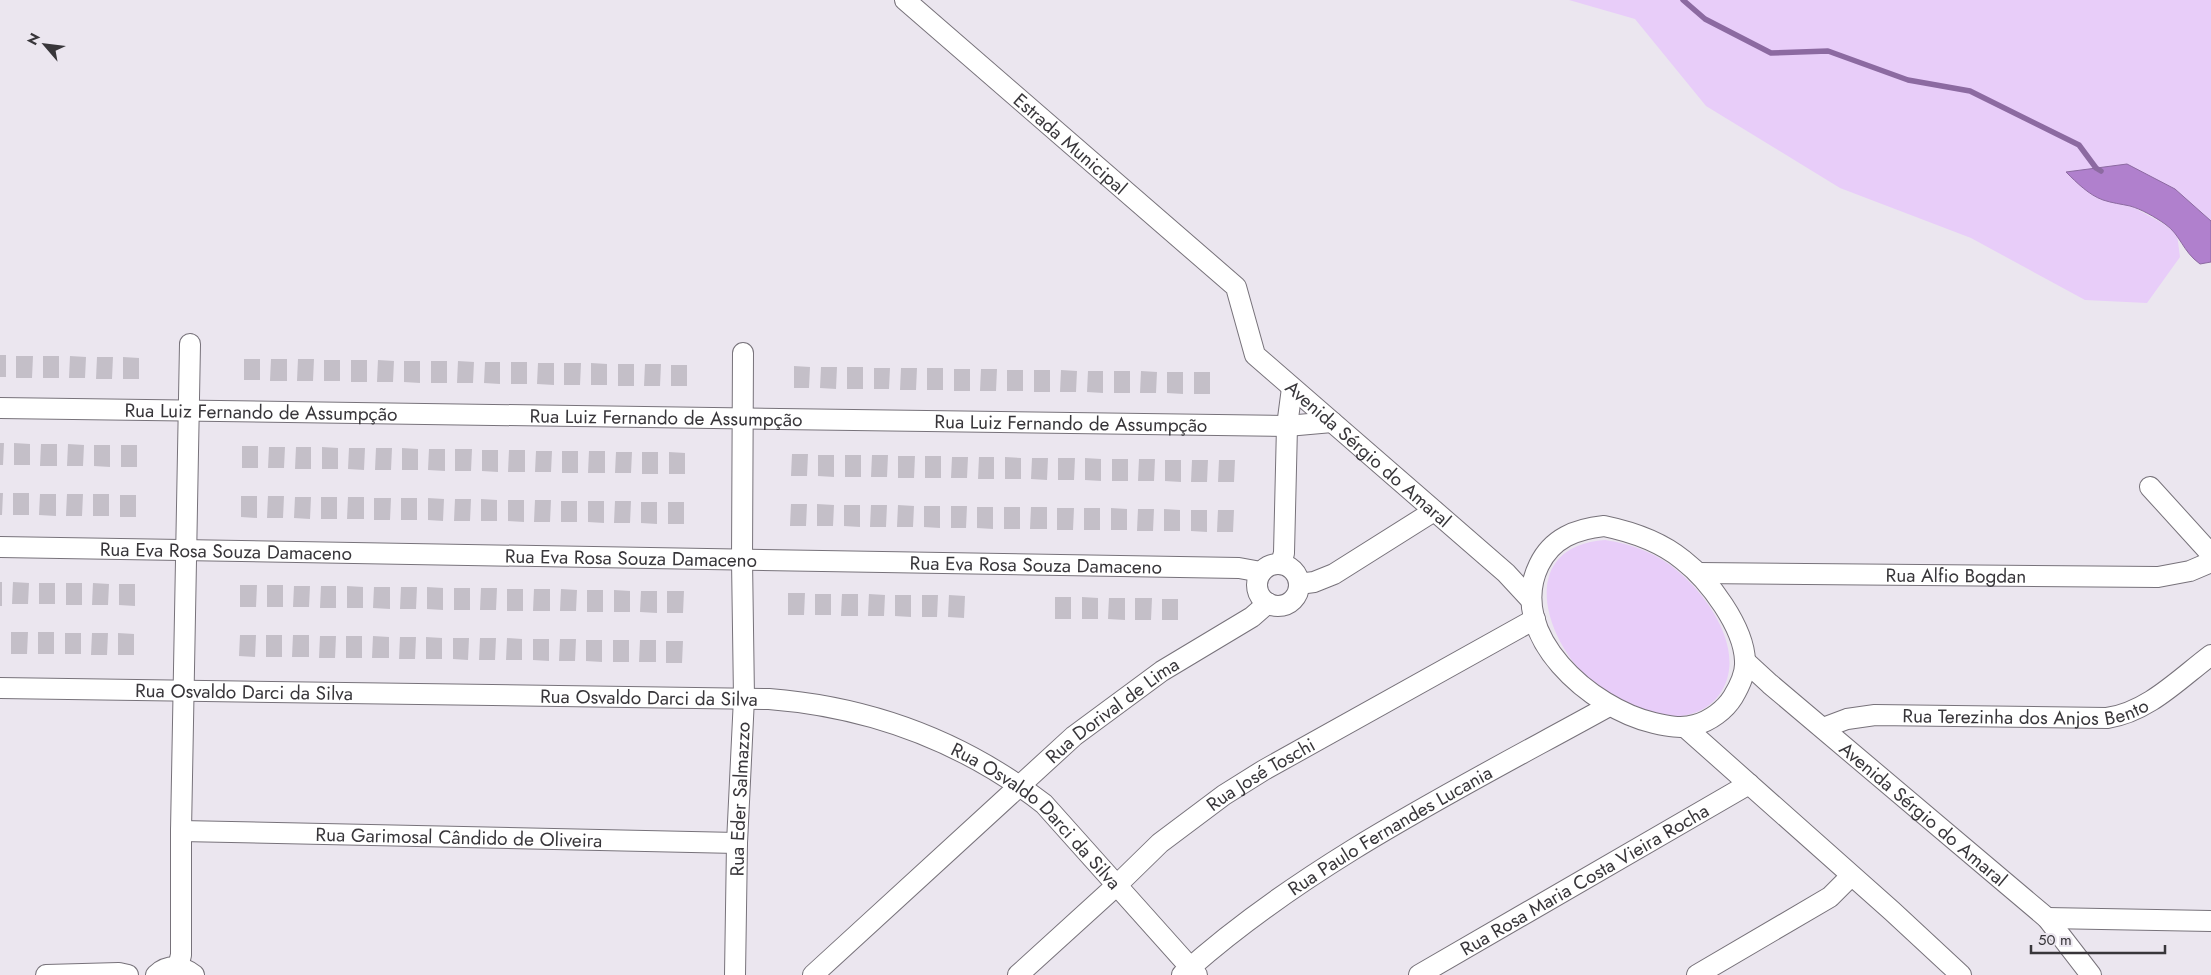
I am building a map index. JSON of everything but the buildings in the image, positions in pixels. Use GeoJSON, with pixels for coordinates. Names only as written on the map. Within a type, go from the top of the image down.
{"type":"FeatureCollection","features":[{"type":"Feature","properties":{"kind":"street","name":"Estrada Municipal"},"geometry":{"type":"LineString","coordinates":[[905,0],[1236,287]]}},
{"type":"Feature","properties":{"kind":"street","name":"Avenida Sérgio do Amaral"},"geometry":{"type":"LineString","coordinates":[[1236,287],[1255,355],[1506,573],[1533,609],[1542,636],[1564,668],[1592,695],[1609,706],[1646,721],[1686,728]]}},
{"type":"Feature","properties":{"kind":"street"},"geometry":{"type":"LineString","coordinates":[[186,971],[181,955],[181,831],[190,344]]}},
{"type":"Feature","properties":{"kind":"street","name":"Rua Eder Salmazzo"},"geometry":{"type":"LineString","coordinates":[[735,975],[737,843],[744,698],[742,560],[744,353]]}},
{"type":"Feature","properties":{"kind":"street"},"geometry":{"type":"LineString","coordinates":[[1280,564],[1284,553],[1287,426],[1292,388]]}},
{"type":"Feature","properties":{"kind":"street","name":"Rua Luiz Fernando de Assumpção"},"geometry":{"type":"LineString","coordinates":[[0,408],[1287,426],[1332,422]]}},
{"type":"Feature","properties":{"kind":"street"},"geometry":{"type":"LineString","coordinates":[[2150,487],[2211,554]]}},
{"type":"Feature","properties":{"kind":"street"},"geometry":{"type":"LineString","coordinates":[[1299,584],[1314,582],[1334,574],[1434,510]]}},
{"type":"Feature","properties":{"kind":"street"},"geometry":{"type":"LineString","coordinates":[[1533,609],[1532,586],[1542,559],[1561,539],[1583,528],[1604,526],[1646,538],[1665,547],[1698,572],[1724,604],[1740,641],[1746,661],[1739,687],[1725,708],[1707,721],[1686,728],[1892,911],[1961,975]]}},
{"type":"Feature","properties":{"kind":"street","name":"Rua Eva Rosa Souza Damaceno"},"geometry":{"type":"LineString","coordinates":[[0,547],[1239,568],[1261,572]]}},
{"type":"Feature","properties":{"kind":"street","name":"Rua Alfio Bogdan"},"geometry":{"type":"LineString","coordinates":[[1698,572],[2158,577],[2190,571],[2211,562]]}},
{"type":"Feature","properties":{"kind":"street"},"geometry":{"type":"LineString","coordinates":[[1280,564],[1293,571],[1299,584],[1294,598],[1282,605],[1268,603],[1258,593],[1258,578],[1261,572],[1267,567],[1280,564]]}},
{"type":"Feature","properties":{"kind":"street","name":"Rua Dorival de Lima"},"geometry":{"type":"LineString","coordinates":[[813,975],[1074,736],[1162,672],[1252,617],[1268,603]]}},
{"type":"Feature","properties":{"kind":"street","name":"Rua José Toschi"},"geometry":{"type":"LineString","coordinates":[[1018,975],[1160,843],[1224,795],[1533,609]]}},
{"type":"Feature","properties":{"kind":"street","name":"Rua Terezinha dos Anjos Bento"},"geometry":{"type":"LineString","coordinates":[[1823,728],[1847,719],[1875,715],[2107,718],[2120,716],[2150,702],[2211,655]]}},
{"type":"Feature","properties":{"kind":"street","name":"Avenida Sérgio do Amaral"},"geometry":{"type":"LineString","coordinates":[[1746,661],[2047,918],[2091,975]]}},
{"type":"Feature","properties":{"kind":"street","name":"Rua Osvaldo Darci da Silva"},"geometry":{"type":"LineString","coordinates":[[0,688],[744,698],[798,701],[826,705],[888,721],[954,747],[1020,786],[1044,804],[1117,885],[1190,973]]}},
{"type":"Feature","properties":{"kind":"street","name":"Rua Paulo Fernandes Lucania"},"geometry":{"type":"LineString","coordinates":[[1190,973],[1245,923],[1361,845],[1609,706]]}},
{"type":"Feature","properties":{"kind":"street","name":"Rua Rosa Maria Costa Vieira Rocha"},"geometry":{"type":"LineString","coordinates":[[1419,975],[1749,784]]}},
{"type":"Feature","properties":{"kind":"street","name":"Rua Garimosal Cândido de Oliveira"},"geometry":{"type":"LineString","coordinates":[[181,831],[737,843]]}},
{"type":"Feature","properties":{"kind":"street"},"geometry":{"type":"LineString","coordinates":[[1696,975],[1830,897],[1851,876]]}},
{"type":"Feature","properties":{"kind":"street"},"geometry":{"type":"LineString","coordinates":[[2047,918],[2211,921]]}},
{"type":"Feature","properties":{"kind":"street"},"geometry":{"type":"LineString","coordinates":[[156,975],[169,967],[186,971]]}},
{"type":"Feature","properties":{"kind":"street"},"geometry":{"type":"LineString","coordinates":[[46,975],[119,973],[128,975]]}},
{"type":"Feature","properties":{"kind":"shaded area"},"geometry":{"type":"Polygon","coordinates":[[[1569,0],[2211,0],[2211,221],[2175,189],[2067,172],[2079,185],[2102,200],[2133,207],[2164,224],[2177,234],[2180,257],[2147,303],[2085,300],[1971,238],[1840,188],[1706,106],[1635,19],[1569,0]]]}},
{"type":"Feature","properties":{"kind":"shaded area"},"geometry":{"type":"Polygon","coordinates":[[[2127,164],[2175,189],[2211,221],[2211,262],[2200,264],[2189,254],[2175,233],[2157,219],[2134,207],[2098,198],[2083,188],[2066,172],[2127,164]]]}},
{"type":"Feature","properties":{"kind":"shaded area"},"geometry":{"type":"Polygon","coordinates":[[[1605,540],[1635,547],[1654,555],[1672,566],[1692,584],[1714,613],[1728,646],[1730,663],[1727,679],[1719,695],[1705,708],[1692,714],[1675,716],[1633,707],[1604,691],[1587,678],[1566,651],[1555,631],[1549,610],[1547,590],[1551,572],[1561,556],[1579,545],[1605,540]]]}},
{"type":"Feature","properties":{"kind":"waterway"},"geometry":{"type":"LineString","coordinates":[[1683,0],[1705,19],[1771,53],[1828,51],[1908,80],[1970,91],[2079,145],[2096,168],[2101,171]]}}]}
